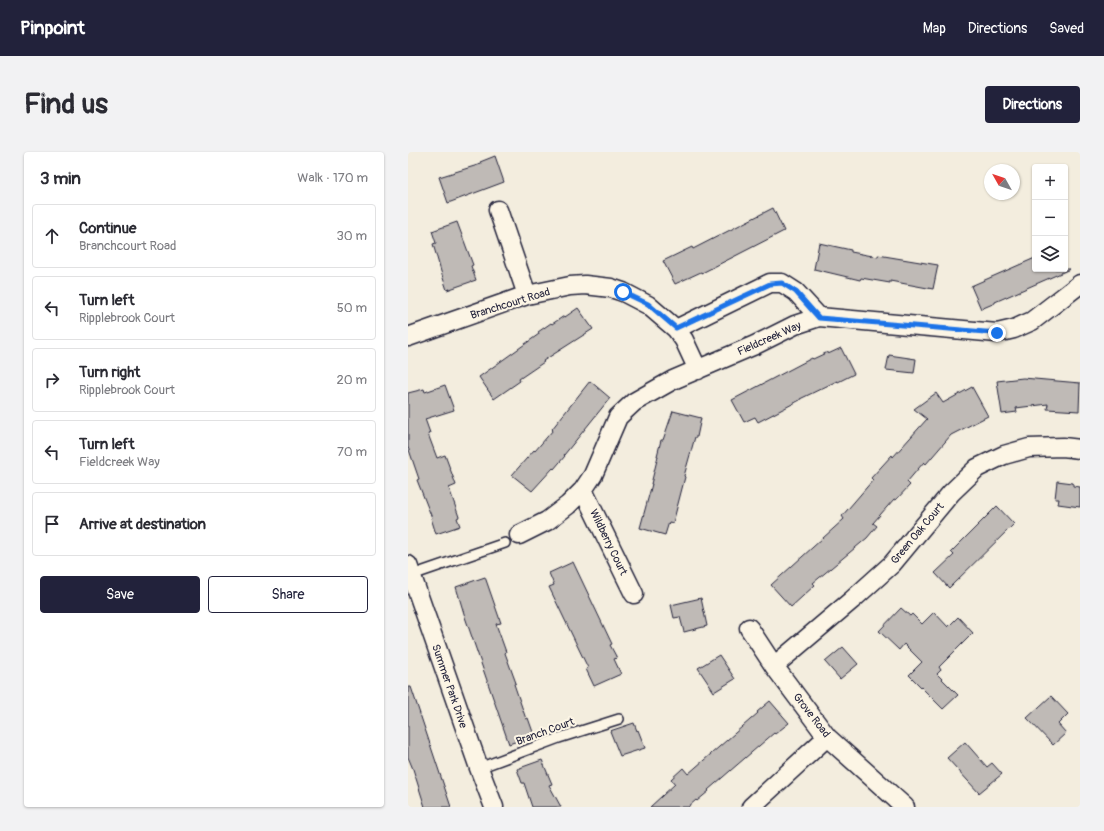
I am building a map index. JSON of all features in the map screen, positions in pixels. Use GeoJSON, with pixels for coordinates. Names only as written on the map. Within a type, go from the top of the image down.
{"type":"FeatureCollection","features":[{"type":"Feature","properties":{"kind":"street"},"geometry":{"type":"LineString","coordinates":[[498,210],[527,295]]}},
{"type":"Feature","properties":{"kind":"street"},"geometry":{"type":"LineString","coordinates":[[676,328],[770,284],[782,283],[796,292],[819,318]]}},
{"type":"Feature","properties":{"kind":"street","name":"Fieldcreek Way"},"geometry":{"type":"LineString","coordinates":[[512,539],[547,521],[568,506],[583,490],[593,475],[618,417],[634,402],[674,380],[755,345],[795,325],[819,318],[997,333],[1032,321],[1080,284]]}},
{"type":"Feature","properties":{"kind":"street","name":"Branchcourt Road"},"geometry":{"type":"LineString","coordinates":[[408,337],[527,295],[570,286],[585,285],[611,288],[648,304],[676,328],[684,340],[698,370]]}},
{"type":"Feature","properties":{"kind":"street","name":"Green Oak Court"},"geometry":{"type":"LineString","coordinates":[[774,666],[892,564],[951,492],[977,468],[1004,455],[1029,448],[1063,447],[1080,449]]}},
{"type":"Feature","properties":{"kind":"street","name":"Wildberry Court"},"geometry":{"type":"LineString","coordinates":[[583,490],[634,594]]}},
{"type":"Feature","properties":{"kind":"street","name":"Summer Park Drive"},"geometry":{"type":"LineString","coordinates":[[410,570],[494,807]]}},
{"type":"Feature","properties":{"kind":"street","name":"Grove Road"},"geometry":{"type":"LineString","coordinates":[[749,628],[774,666],[827,737],[905,807]]}},
{"type":"Feature","properties":{"kind":"street"},"geometry":{"type":"LineString","coordinates":[[751,807],[827,737]]}},
{"type":"Feature","properties":{"kind":"lane"},"geometry":{"type":"LineString","coordinates":[[410,570],[512,539]]}},
{"type":"Feature","properties":{"kind":"lane","name":"Branch Court"},"geometry":{"type":"LineString","coordinates":[[479,768],[559,738],[619,719]]}},
{"type":"Feature","properties":{"kind":"building"},"geometry":{"type":"Polygon","coordinates":[[[495,156],[504,182],[448,203],[439,177],[481,164],[480,162],[495,156]]]}},
{"type":"Feature","properties":{"kind":"building"},"geometry":{"type":"Polygon","coordinates":[[[773,208],[784,231],[702,273],[701,272],[675,284],[663,261],[692,247],[693,249],[773,208]]]}},
{"type":"Feature","properties":{"kind":"building"},"geometry":{"type":"Polygon","coordinates":[[[457,222],[473,265],[471,266],[476,280],[447,290],[433,244],[436,243],[432,231],[457,222]]]}},
{"type":"Feature","properties":{"kind":"building"},"geometry":{"type":"Polygon","coordinates":[[[819,243],[851,250],[851,252],[878,257],[878,255],[938,265],[933,289],[890,281],[890,283],[861,278],[860,280],[814,269],[819,243]]]}},
{"type":"Feature","properties":{"kind":"building"},"geometry":{"type":"Polygon","coordinates":[[[1032,259],[1032,272],[1063,272],[981,309],[971,286],[1032,259]]]}},
{"type":"Feature","properties":{"kind":"building"},"geometry":{"type":"Polygon","coordinates":[[[578,308],[593,329],[543,361],[544,362],[519,379],[520,381],[494,399],[479,377],[539,334],[538,332],[578,308]]]}},
{"type":"Feature","properties":{"kind":"building"},"geometry":{"type":"Polygon","coordinates":[[[841,348],[854,374],[800,399],[758,422],[755,417],[744,422],[732,400],[812,358],[813,359],[828,352],[828,354],[841,348]]]}},
{"type":"Feature","properties":{"kind":"building"},"geometry":{"type":"Polygon","coordinates":[[[889,355],[916,359],[914,373],[886,370],[889,355]]]}},
{"type":"Feature","properties":{"kind":"building"},"geometry":{"type":"Polygon","coordinates":[[[1023,378],[1080,383],[1079,411],[1047,409],[1048,404],[1016,408],[1017,412],[1002,414],[997,381],[1023,378]]]}},
{"type":"Feature","properties":{"kind":"building"},"geometry":{"type":"Polygon","coordinates":[[[590,381],[610,398],[564,455],[565,456],[532,491],[512,475],[553,430],[552,429],[590,381]]]}},
{"type":"Feature","properties":{"kind":"building"},"geometry":{"type":"Polygon","coordinates":[[[445,385],[454,410],[425,419],[430,433],[428,434],[437,458],[445,455],[456,485],[449,488],[459,517],[457,518],[460,526],[436,534],[432,518],[417,480],[419,479],[408,447],[408,393],[424,389],[425,392],[445,385]]]}},
{"type":"Feature","properties":{"kind":"building"},"geometry":{"type":"Polygon","coordinates":[[[972,387],[988,416],[951,435],[926,464],[924,462],[907,482],[910,485],[896,500],[894,499],[873,523],[877,526],[867,538],[813,583],[815,585],[791,607],[771,585],[844,519],[842,516],[873,480],[871,478],[892,455],[893,457],[927,419],[914,409],[936,393],[943,403],[972,387]]]}},
{"type":"Feature","properties":{"kind":"building"},"geometry":{"type":"Polygon","coordinates":[[[673,411],[701,418],[697,437],[695,437],[684,476],[685,477],[673,523],[669,522],[665,535],[640,528],[652,484],[661,440],[663,440],[673,411]]]}},
{"type":"Feature","properties":{"kind":"building"},"geometry":{"type":"Polygon","coordinates":[[[1057,481],[1073,483],[1073,486],[1080,487],[1080,507],[1058,504],[1059,499],[1055,499],[1057,481]]]}},
{"type":"Feature","properties":{"kind":"building"},"geometry":{"type":"Polygon","coordinates":[[[997,506],[1014,524],[949,588],[935,573],[954,555],[951,552],[997,506]]]}},
{"type":"Feature","properties":{"kind":"building"},"geometry":{"type":"Polygon","coordinates":[[[573,562],[612,644],[610,645],[617,658],[614,659],[621,674],[594,686],[586,669],[588,668],[549,587],[554,585],[549,573],[573,562]]]}},
{"type":"Feature","properties":{"kind":"building"},"geometry":{"type":"Polygon","coordinates":[[[485,577],[501,623],[496,624],[516,683],[514,684],[526,719],[528,718],[534,735],[509,744],[456,587],[485,577]]]}},
{"type":"Feature","properties":{"kind":"building"},"geometry":{"type":"Polygon","coordinates":[[[701,598],[707,626],[684,632],[680,617],[674,618],[671,605],[701,598]]]}},
{"type":"Feature","properties":{"kind":"building"},"geometry":{"type":"Polygon","coordinates":[[[901,608],[910,616],[912,614],[922,624],[934,612],[948,627],[958,617],[973,633],[939,667],[941,670],[937,674],[958,695],[943,709],[909,675],[922,662],[904,644],[899,650],[879,631],[901,608]]]}},
{"type":"Feature","properties":{"kind":"building"},"geometry":{"type":"Polygon","coordinates":[[[843,647],[858,664],[840,679],[825,662],[843,647]]]}},
{"type":"Feature","properties":{"kind":"building"},"geometry":{"type":"Polygon","coordinates":[[[719,655],[735,679],[714,692],[698,668],[719,655]]]}},
{"type":"Feature","properties":{"kind":"building"},"geometry":{"type":"Polygon","coordinates":[[[408,687],[411,687],[451,807],[425,807],[408,757],[408,687]]]}},
{"type":"Feature","properties":{"kind":"building"},"geometry":{"type":"Polygon","coordinates":[[[1051,696],[1068,714],[1058,724],[1066,733],[1053,745],[1027,718],[1051,696]]]}},
{"type":"Feature","properties":{"kind":"building"},"geometry":{"type":"Polygon","coordinates":[[[770,701],[789,723],[775,734],[774,733],[708,790],[709,791],[688,807],[650,807],[675,784],[671,779],[683,768],[688,774],[770,701]]]}},
{"type":"Feature","properties":{"kind":"building"},"geometry":{"type":"Polygon","coordinates":[[[634,723],[645,748],[620,756],[610,731],[634,723]]]}},
{"type":"Feature","properties":{"kind":"building"},"geometry":{"type":"Polygon","coordinates":[[[965,742],[987,767],[992,763],[1002,774],[979,793],[947,758],[965,742]]]}},
{"type":"Feature","properties":{"kind":"building"},"geometry":{"type":"Polygon","coordinates":[[[542,760],[552,784],[549,785],[561,807],[532,807],[524,783],[522,783],[517,769],[542,760]]]}},
{"type":"Feature","properties":{"kind":"route"},"geometry":{"type":"LineString","coordinates":[[623,292],[648,304],[676,328],[770,284],[782,283],[796,292],[819,318],[997,333]]}}]}
